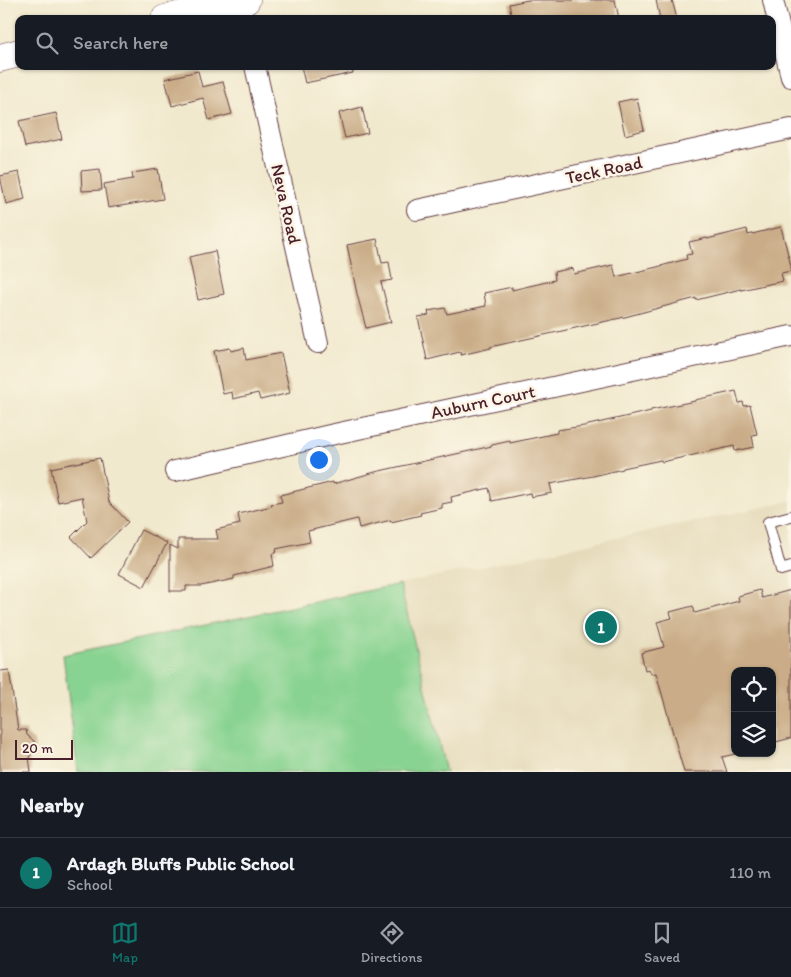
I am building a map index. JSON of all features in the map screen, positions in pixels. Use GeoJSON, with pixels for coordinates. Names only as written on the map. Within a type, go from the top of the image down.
{"type":"FeatureCollection","features":[{"type":"Feature","properties":{"kind":"street"},"geometry":{"type":"LineString","coordinates":[[773,0],[791,77]]}},
{"type":"Feature","properties":{"kind":"street"},"geometry":{"type":"LineString","coordinates":[[191,15],[242,7]]}},
{"type":"Feature","properties":{"kind":"street"},"geometry":{"type":"LineString","coordinates":[[0,58],[15,54]]}},
{"type":"Feature","properties":{"kind":"street","name":"Neva Road"},"geometry":{"type":"LineString","coordinates":[[256,70],[318,343]]}},
{"type":"Feature","properties":{"kind":"street","name":"Teck Road"},"geometry":{"type":"LineString","coordinates":[[418,210],[791,129]]}},
{"type":"Feature","properties":{"kind":"street","name":"Auburn Court"},"geometry":{"type":"LineString","coordinates":[[175,471],[339,433],[791,336]]}},
{"type":"Feature","properties":{"kind":"lane"},"geometry":{"type":"LineString","coordinates":[[791,516],[768,522],[781,570],[791,567]]}},
{"type":"Feature","properties":{"kind":"shaded area"},"geometry":{"type":"Polygon","coordinates":[[[791,501],[791,772],[446,772],[400,584],[791,501]]]}},
{"type":"Feature","properties":{"kind":"green space"},"geometry":{"type":"Polygon","coordinates":[[[400,584],[446,772],[78,772],[63,655],[400,584]]]}},
{"type":"Feature","properties":{"kind":"building"},"geometry":{"type":"Polygon","coordinates":[[[528,0],[615,0],[618,15],[511,15],[509,4],[528,0]]]}},
{"type":"Feature","properties":{"kind":"building"},"geometry":{"type":"Polygon","coordinates":[[[656,0],[672,0],[676,15],[659,15],[656,0]]]}},
{"type":"Feature","properties":{"kind":"building"},"geometry":{"type":"Polygon","coordinates":[[[302,70],[353,70],[353,73],[305,83],[302,70]]]}},
{"type":"Feature","properties":{"kind":"building"},"geometry":{"type":"Polygon","coordinates":[[[198,71],[202,87],[223,82],[232,114],[209,120],[203,98],[172,106],[165,79],[198,71]]]}},
{"type":"Feature","properties":{"kind":"building"},"geometry":{"type":"Polygon","coordinates":[[[637,98],[644,130],[625,135],[618,102],[637,98]]]}},
{"type":"Feature","properties":{"kind":"building"},"geometry":{"type":"Polygon","coordinates":[[[362,107],[368,133],[345,138],[339,113],[362,107]]]}},
{"type":"Feature","properties":{"kind":"building"},"geometry":{"type":"Polygon","coordinates":[[[56,113],[62,139],[25,147],[19,121],[56,113]]]}},
{"type":"Feature","properties":{"kind":"building"},"geometry":{"type":"Polygon","coordinates":[[[100,169],[102,190],[82,191],[81,171],[100,169]]]}},
{"type":"Feature","properties":{"kind":"building"},"geometry":{"type":"Polygon","coordinates":[[[158,169],[163,199],[108,208],[104,184],[133,179],[132,173],[158,169]]]}},
{"type":"Feature","properties":{"kind":"building"},"geometry":{"type":"Polygon","coordinates":[[[19,172],[25,199],[6,204],[0,176],[19,172]]]}},
{"type":"Feature","properties":{"kind":"building"},"geometry":{"type":"Polygon","coordinates":[[[781,227],[791,266],[791,271],[781,273],[783,281],[696,300],[696,298],[625,317],[461,355],[460,352],[427,360],[418,317],[429,315],[428,311],[445,308],[447,314],[486,306],[484,293],[512,287],[512,290],[555,280],[554,272],[573,268],[574,274],[613,265],[616,277],[687,259],[686,255],[692,254],[689,242],[747,229],[748,235],[781,227]]]}},
{"type":"Feature","properties":{"kind":"building"},"geometry":{"type":"Polygon","coordinates":[[[377,239],[382,263],[389,262],[392,280],[381,282],[391,322],[366,328],[347,245],[377,239]]]}},
{"type":"Feature","properties":{"kind":"building"},"geometry":{"type":"Polygon","coordinates":[[[215,251],[224,294],[198,300],[189,257],[215,251]]]}},
{"type":"Feature","properties":{"kind":"building"},"geometry":{"type":"Polygon","coordinates":[[[230,348],[231,351],[244,348],[246,360],[281,353],[290,393],[260,400],[258,393],[233,399],[232,392],[223,394],[214,351],[230,348]]]}},
{"type":"Feature","properties":{"kind":"building"},"geometry":{"type":"Polygon","coordinates":[[[736,391],[739,403],[743,402],[744,406],[750,405],[757,434],[752,435],[754,447],[735,451],[734,446],[550,484],[552,493],[531,497],[530,493],[492,501],[489,488],[451,497],[452,502],[442,504],[442,508],[420,513],[421,515],[359,528],[357,519],[308,531],[310,542],[276,549],[277,552],[272,554],[274,566],[234,576],[234,579],[201,586],[186,586],[186,591],[170,591],[170,545],[178,549],[178,539],[218,539],[216,530],[240,524],[238,514],[282,502],[280,495],[492,445],[557,433],[557,430],[584,426],[736,391]]]}},
{"type":"Feature","properties":{"kind":"building"},"geometry":{"type":"Polygon","coordinates":[[[100,458],[109,502],[128,522],[91,558],[71,537],[87,521],[82,497],[58,502],[51,468],[100,458]]]}},
{"type":"Feature","properties":{"kind":"building"},"geometry":{"type":"Polygon","coordinates":[[[141,530],[167,543],[144,587],[119,574],[141,530]]]}},
{"type":"Feature","properties":{"kind":"building"},"geometry":{"type":"Polygon","coordinates":[[[760,590],[762,598],[791,590],[791,738],[776,742],[776,667],[731,667],[731,755],[722,757],[727,772],[684,772],[656,673],[651,674],[649,669],[645,670],[641,653],[664,647],[657,622],[672,618],[670,612],[693,606],[695,613],[739,601],[738,596],[760,590]]]}},
{"type":"Feature","properties":{"kind":"building"},"geometry":{"type":"Polygon","coordinates":[[[9,670],[18,730],[26,730],[27,735],[34,741],[35,750],[29,757],[31,772],[0,772],[0,671],[9,670]]]}},
{"type":"Feature","properties":{"kind":"place","name":"Ardagh Bluffs Public School"},"geometry":{"type":"Point","coordinates":[601,627]}}]}
